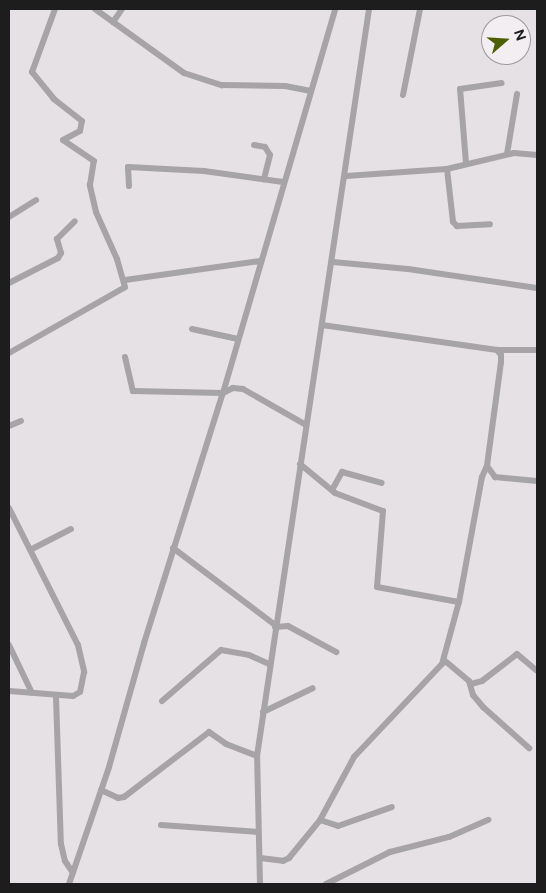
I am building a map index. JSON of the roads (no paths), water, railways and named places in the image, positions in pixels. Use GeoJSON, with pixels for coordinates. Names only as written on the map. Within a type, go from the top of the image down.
{"type":"FeatureCollection","features":[{"type":"Feature","properties":{"kind":"street"},"geometry":{"type":"LineString","coordinates":[[9,353],[121,292],[125,280],[96,212],[90,185],[94,161],[64,140],[80,131],[82,122],[54,99],[32,72],[55,9]]}},
{"type":"Feature","properties":{"kind":"street"},"geometry":{"type":"LineString","coordinates":[[95,9],[184,73],[222,85],[285,86],[310,91]]}},
{"type":"Feature","properties":{"kind":"street"},"geometry":{"type":"LineString","coordinates":[[113,22],[122,9]]}},
{"type":"Feature","properties":{"kind":"street"},"geometry":{"type":"LineString","coordinates":[[69,884],[101,790],[173,548],[223,393],[283,182],[336,9]]}},
{"type":"Feature","properties":{"kind":"street"},"geometry":{"type":"LineString","coordinates":[[260,884],[257,756],[269,664],[346,176],[369,9]]}},
{"type":"Feature","properties":{"kind":"street"},"geometry":{"type":"LineString","coordinates":[[403,95],[420,9]]}},
{"type":"Feature","properties":{"kind":"street"},"geometry":{"type":"LineString","coordinates":[[466,162],[460,88],[502,83]]}},
{"type":"Feature","properties":{"kind":"street"},"geometry":{"type":"LineString","coordinates":[[508,154],[517,94]]}},
{"type":"Feature","properties":{"kind":"street"},"geometry":{"type":"LineString","coordinates":[[254,145],[265,147],[270,155],[264,179]]}},
{"type":"Feature","properties":{"kind":"street"},"geometry":{"type":"LineString","coordinates":[[346,176],[447,169],[466,162],[508,154],[535,154],[537,147]]}},
{"type":"Feature","properties":{"kind":"street"},"geometry":{"type":"LineString","coordinates":[[129,186],[128,167],[283,182]]}},
{"type":"Feature","properties":{"kind":"street"},"geometry":{"type":"LineString","coordinates":[[447,169],[453,222],[457,226],[490,224]]}},
{"type":"Feature","properties":{"kind":"street"},"geometry":{"type":"LineString","coordinates":[[9,216],[36,200]]}},
{"type":"Feature","properties":{"kind":"street"},"geometry":{"type":"LineString","coordinates":[[9,283],[60,255],[57,238],[75,222]]}},
{"type":"Feature","properties":{"kind":"street"},"geometry":{"type":"LineString","coordinates":[[125,280],[262,260]]}},
{"type":"Feature","properties":{"kind":"street"},"geometry":{"type":"LineString","coordinates":[[333,262],[408,269],[537,288]]}},
{"type":"Feature","properties":{"kind":"street"},"geometry":{"type":"LineString","coordinates":[[322,325],[497,350],[537,350]]}},
{"type":"Feature","properties":{"kind":"street"},"geometry":{"type":"LineString","coordinates":[[192,329],[238,338]]}},
{"type":"Feature","properties":{"kind":"street"},"geometry":{"type":"LineString","coordinates":[[260,858],[286,860],[320,820],[354,757],[444,660],[459,602],[482,477],[488,466],[501,362],[501,355],[497,350]]}},
{"type":"Feature","properties":{"kind":"street"},"geometry":{"type":"LineString","coordinates":[[125,357],[133,391],[223,393],[233,388],[243,390],[306,425]]}},
{"type":"Feature","properties":{"kind":"street"},"geometry":{"type":"LineString","coordinates":[[9,426],[21,421]]}},
{"type":"Feature","properties":{"kind":"street"},"geometry":{"type":"LineString","coordinates":[[300,464],[332,490],[383,510],[377,587],[459,602]]}},
{"type":"Feature","properties":{"kind":"street"},"geometry":{"type":"LineString","coordinates":[[488,466],[496,477],[537,481]]}},
{"type":"Feature","properties":{"kind":"street"},"geometry":{"type":"LineString","coordinates":[[332,490],[342,472],[382,483]]}},
{"type":"Feature","properties":{"kind":"street"},"geometry":{"type":"LineString","coordinates":[[9,508],[83,660],[80,692],[74,696],[32,694],[9,690]]}},
{"type":"Feature","properties":{"kind":"street"},"geometry":{"type":"LineString","coordinates":[[30,550],[71,529]]}},
{"type":"Feature","properties":{"kind":"street"},"geometry":{"type":"LineString","coordinates":[[173,548],[275,626],[288,626],[336,652]]}},
{"type":"Feature","properties":{"kind":"street"},"geometry":{"type":"LineString","coordinates":[[9,646],[32,694]]}},
{"type":"Feature","properties":{"kind":"street"},"geometry":{"type":"LineString","coordinates":[[162,701],[221,650],[249,655],[269,664]]}},
{"type":"Feature","properties":{"kind":"street"},"geometry":{"type":"LineString","coordinates":[[471,684],[482,681],[517,654],[537,672]]}},
{"type":"Feature","properties":{"kind":"street"},"geometry":{"type":"LineString","coordinates":[[444,660],[471,684],[473,695],[483,707],[529,748]]}},
{"type":"Feature","properties":{"kind":"street"},"geometry":{"type":"LineString","coordinates":[[263,712],[313,688]]}},
{"type":"Feature","properties":{"kind":"street"},"geometry":{"type":"LineString","coordinates":[[56,696],[61,844],[65,862],[73,873]]}},
{"type":"Feature","properties":{"kind":"street"},"geometry":{"type":"LineString","coordinates":[[101,790],[118,798],[124,797],[209,732],[226,744],[257,756]]}},
{"type":"Feature","properties":{"kind":"street"},"geometry":{"type":"LineString","coordinates":[[320,820],[338,826],[392,807]]}},
{"type":"Feature","properties":{"kind":"street"},"geometry":{"type":"LineString","coordinates":[[326,884],[390,852],[449,837],[488,820]]}},
{"type":"Feature","properties":{"kind":"street"},"geometry":{"type":"LineString","coordinates":[[161,825],[258,832]]}}]}
